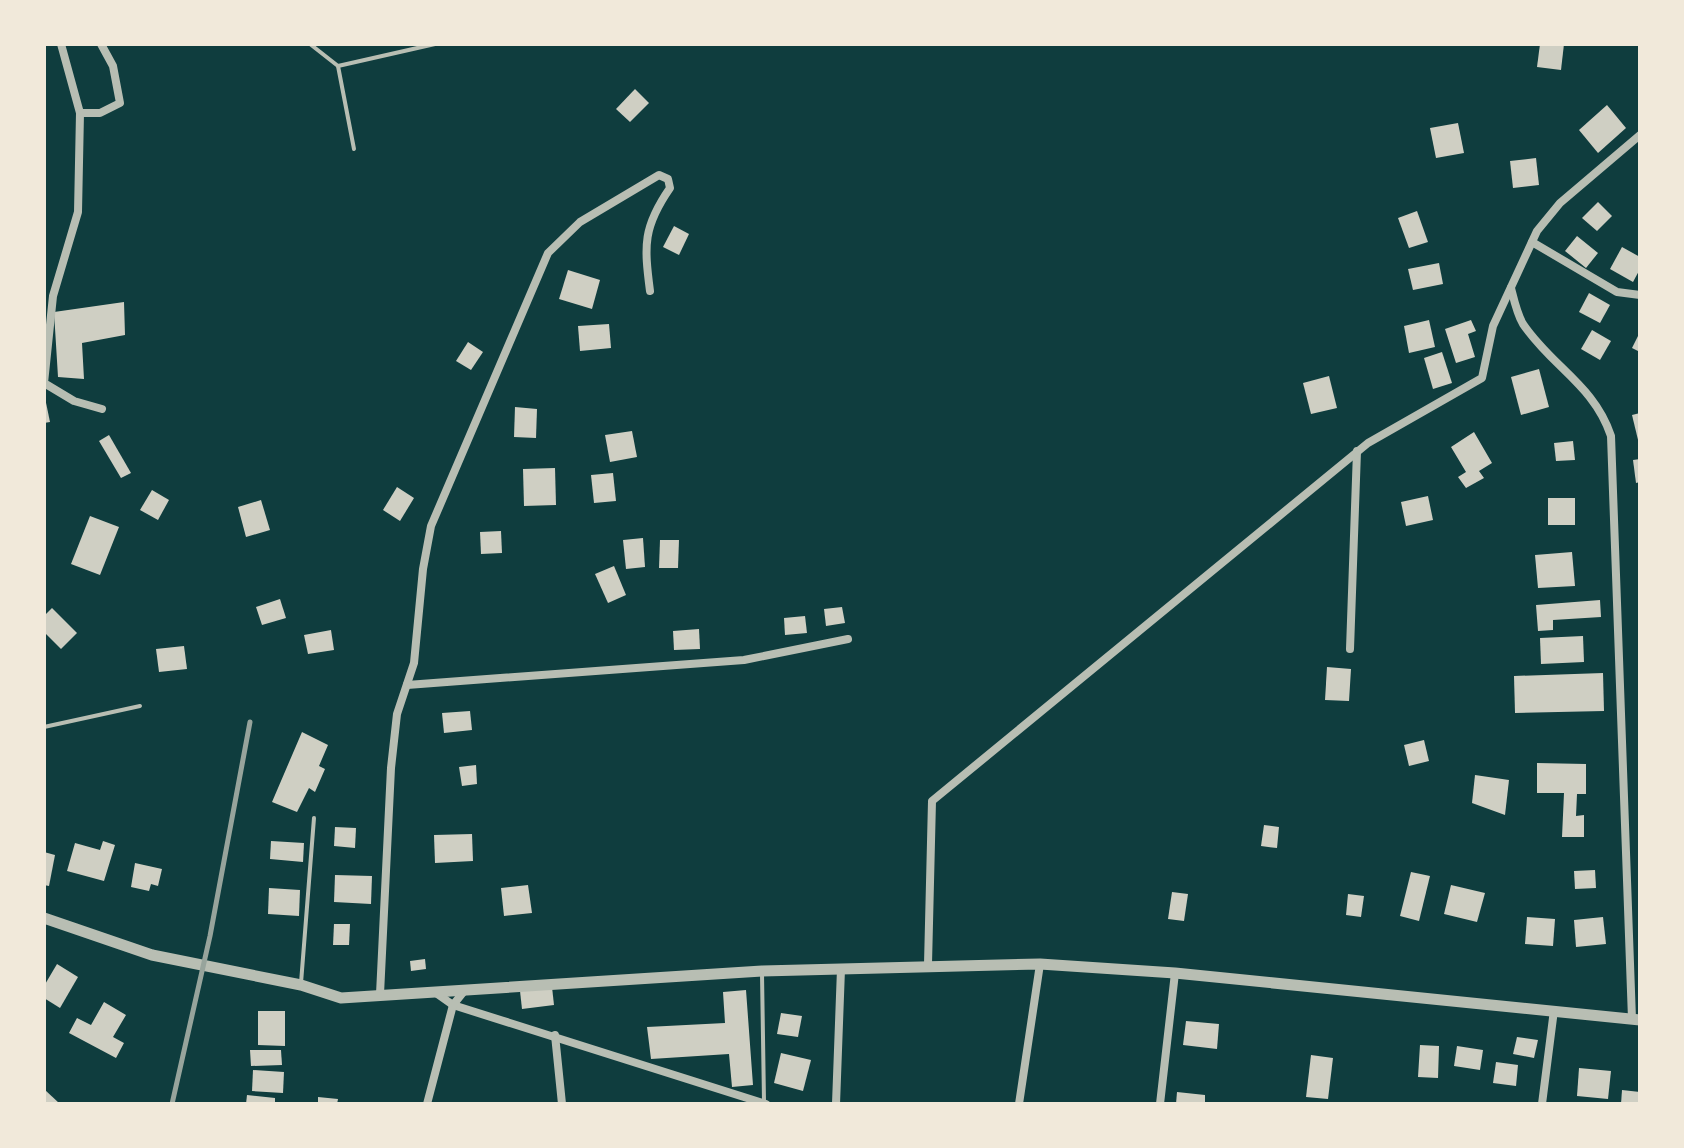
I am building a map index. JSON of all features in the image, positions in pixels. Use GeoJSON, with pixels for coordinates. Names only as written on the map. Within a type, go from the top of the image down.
{"type":"FeatureCollection","features":[{"type":"Feature","properties":{"kind":"street"},"geometry":{"type":"LineString","coordinates":[[61,44],[80,113],[78,212],[53,296],[44,383],[74,401],[102,409]]}},
{"type":"Feature","properties":{"kind":"street"},"geometry":{"type":"LineString","coordinates":[[80,113],[100,113],[120,103],[113,66],[101,44]]}},
{"type":"Feature","properties":{"kind":"street"},"geometry":{"type":"LineString","coordinates":[[928,964],[932,801],[1357,451],[1482,378],[1493,326],[1532,242],[1560,203],[1640,135]]}},
{"type":"Feature","properties":{"kind":"street"},"geometry":{"type":"LineString","coordinates":[[380,994],[391,768],[397,714],[414,663],[423,569],[431,526],[548,253],[580,222],[659,175],[668,179],[670,188],[657,206],[646,237],[650,291]]}},
{"type":"Feature","properties":{"kind":"street"},"geometry":{"type":"LineString","coordinates":[[1532,242],[1617,292],[1640,295]]}},
{"type":"Feature","properties":{"kind":"street"},"geometry":{"type":"LineString","coordinates":[[44,918],[152,955],[301,985],[341,998],[762,971],[928,964],[1040,964],[1175,973],[1636,1020],[1611,436],[1596,401],[1544,352],[1521,320],[1511,288]]}},
{"type":"Feature","properties":{"kind":"street"},"geometry":{"type":"LineString","coordinates":[[1350,649],[1357,451]]}},
{"type":"Feature","properties":{"kind":"street"},"geometry":{"type":"LineString","coordinates":[[407,685],[744,660],[848,639]]}},
{"type":"Feature","properties":{"kind":"street"},"geometry":{"type":"LineString","coordinates":[[1019,1104],[1040,964]]}},
{"type":"Feature","properties":{"kind":"street"},"geometry":{"type":"LineString","coordinates":[[836,1104],[841,969]]}},
{"type":"Feature","properties":{"kind":"street"},"geometry":{"type":"LineString","coordinates":[[1160,1104],[1175,973]]}},
{"type":"Feature","properties":{"kind":"street"},"geometry":{"type":"LineString","coordinates":[[427,1104],[453,1005],[465,990]]}},
{"type":"Feature","properties":{"kind":"street"},"geometry":{"type":"LineString","coordinates":[[436,993],[453,1005],[765,1104]]}},
{"type":"Feature","properties":{"kind":"street"},"geometry":{"type":"LineString","coordinates":[[1542,1104],[1554,1010]]}},
{"type":"Feature","properties":{"kind":"street"},"geometry":{"type":"LineString","coordinates":[[555,1035],[562,1104]]}},
{"type":"Feature","properties":{"kind":"lane"},"geometry":{"type":"LineString","coordinates":[[310,44],[338,66],[354,149]]}},
{"type":"Feature","properties":{"kind":"lane"},"geometry":{"type":"LineString","coordinates":[[338,66],[435,44]]}},
{"type":"Feature","properties":{"kind":"lane"},"geometry":{"type":"LineString","coordinates":[[44,727],[140,706]]}},
{"type":"Feature","properties":{"kind":"lane"},"geometry":{"type":"LineString","coordinates":[[301,985],[314,818]]}},
{"type":"Feature","properties":{"kind":"lane"},"geometry":{"type":"LineString","coordinates":[[762,971],[765,1104]]}},
{"type":"Feature","properties":{"kind":"building"},"geometry":{"type":"Polygon","coordinates":[[[1540,44],[1564,44],[1561,70],[1537,67],[1540,44]]]}},
{"type":"Feature","properties":{"kind":"building"},"geometry":{"type":"Polygon","coordinates":[[[635,89],[649,103],[630,122],[616,109],[635,89]]]}},
{"type":"Feature","properties":{"kind":"building"},"geometry":{"type":"Polygon","coordinates":[[[1607,105],[1626,128],[1598,153],[1579,130],[1607,105]]]}},
{"type":"Feature","properties":{"kind":"building"},"geometry":{"type":"Polygon","coordinates":[[[1458,123],[1464,153],[1436,158],[1430,128],[1458,123]]]}},
{"type":"Feature","properties":{"kind":"building"},"geometry":{"type":"Polygon","coordinates":[[[1536,158],[1539,185],[1513,188],[1510,161],[1536,158]]]}},
{"type":"Feature","properties":{"kind":"building"},"geometry":{"type":"Polygon","coordinates":[[[1598,202],[1612,216],[1597,231],[1582,218],[1598,202]]]}},
{"type":"Feature","properties":{"kind":"building"},"geometry":{"type":"Polygon","coordinates":[[[1417,211],[1428,242],[1409,248],[1398,218],[1417,211]]]}},
{"type":"Feature","properties":{"kind":"building"},"geometry":{"type":"Polygon","coordinates":[[[674,226],[689,234],[679,255],[663,247],[674,226]]]}},
{"type":"Feature","properties":{"kind":"building"},"geometry":{"type":"Polygon","coordinates":[[[1577,236],[1598,253],[1586,268],[1565,251],[1577,236]]]}},
{"type":"Feature","properties":{"kind":"building"},"geometry":{"type":"Polygon","coordinates":[[[1622,247],[1640,257],[1640,269],[1633,282],[1610,269],[1622,247]]]}},
{"type":"Feature","properties":{"kind":"building"},"geometry":{"type":"Polygon","coordinates":[[[1439,263],[1443,284],[1413,290],[1408,269],[1439,263]]]}},
{"type":"Feature","properties":{"kind":"building"},"geometry":{"type":"Polygon","coordinates":[[[568,270],[600,280],[592,309],[559,299],[568,270]]]}},
{"type":"Feature","properties":{"kind":"building"},"geometry":{"type":"Polygon","coordinates":[[[1589,293],[1610,305],[1600,323],[1579,312],[1589,293]]]}},
{"type":"Feature","properties":{"kind":"building"},"geometry":{"type":"Polygon","coordinates":[[[124,302],[125,335],[82,343],[84,379],[58,377],[54,312],[124,302]]]}},
{"type":"Feature","properties":{"kind":"building"},"geometry":{"type":"Polygon","coordinates":[[[1429,320],[1435,347],[1409,353],[1404,326],[1429,320]]]}},
{"type":"Feature","properties":{"kind":"building"},"geometry":{"type":"Polygon","coordinates":[[[1471,320],[1476,331],[1468,334],[1475,357],[1456,363],[1445,329],[1471,320]]]}},
{"type":"Feature","properties":{"kind":"building"},"geometry":{"type":"Polygon","coordinates":[[[609,324],[611,348],[580,351],[578,326],[609,324]]]}},
{"type":"Feature","properties":{"kind":"building"},"geometry":{"type":"Polygon","coordinates":[[[1592,330],[1611,341],[1600,360],[1581,349],[1592,330]]]}},
{"type":"Feature","properties":{"kind":"building"},"geometry":{"type":"Polygon","coordinates":[[[1640,332],[1640,352],[1632,348],[1640,332]]]}},
{"type":"Feature","properties":{"kind":"building"},"geometry":{"type":"Polygon","coordinates":[[[468,342],[483,352],[471,370],[456,361],[468,342]]]}},
{"type":"Feature","properties":{"kind":"building"},"geometry":{"type":"Polygon","coordinates":[[[1442,352],[1452,383],[1433,389],[1424,358],[1442,352]]]}},
{"type":"Feature","properties":{"kind":"building"},"geometry":{"type":"Polygon","coordinates":[[[1539,369],[1549,407],[1521,415],[1511,377],[1539,369]]]}},
{"type":"Feature","properties":{"kind":"building"},"geometry":{"type":"Polygon","coordinates":[[[1329,376],[1337,408],[1311,414],[1303,383],[1329,376]]]}},
{"type":"Feature","properties":{"kind":"building"},"geometry":{"type":"Polygon","coordinates":[[[44,393],[50,422],[44,423],[44,393]]]}},
{"type":"Feature","properties":{"kind":"building"},"geometry":{"type":"Polygon","coordinates":[[[515,407],[537,409],[536,438],[514,437],[515,407]]]}},
{"type":"Feature","properties":{"kind":"building"},"geometry":{"type":"Polygon","coordinates":[[[1640,413],[1640,444],[1639,444],[1632,415],[1640,413]]]}},
{"type":"Feature","properties":{"kind":"building"},"geometry":{"type":"Polygon","coordinates":[[[632,431],[637,457],[610,462],[605,435],[632,431]]]}},
{"type":"Feature","properties":{"kind":"building"},"geometry":{"type":"Polygon","coordinates":[[[1474,432],[1492,463],[1479,471],[1484,478],[1466,488],[1458,477],[1466,472],[1451,447],[1474,432]]]}},
{"type":"Feature","properties":{"kind":"building"},"geometry":{"type":"Polygon","coordinates":[[[109,435],[131,473],[121,478],[99,441],[109,435]]]}},
{"type":"Feature","properties":{"kind":"building"},"geometry":{"type":"Polygon","coordinates":[[[1573,441],[1575,460],[1556,461],[1554,443],[1573,441]]]}},
{"type":"Feature","properties":{"kind":"building"},"geometry":{"type":"Polygon","coordinates":[[[1640,459],[1640,482],[1636,483],[1633,460],[1640,459]]]}},
{"type":"Feature","properties":{"kind":"building"},"geometry":{"type":"Polygon","coordinates":[[[555,468],[556,505],[524,506],[523,469],[555,468]]]}},
{"type":"Feature","properties":{"kind":"building"},"geometry":{"type":"Polygon","coordinates":[[[613,473],[616,501],[594,503],[591,475],[613,473]]]}},
{"type":"Feature","properties":{"kind":"building"},"geometry":{"type":"Polygon","coordinates":[[[397,487],[414,498],[400,521],[383,510],[397,487]]]}},
{"type":"Feature","properties":{"kind":"building"},"geometry":{"type":"Polygon","coordinates":[[[152,490],[169,500],[158,520],[140,510],[152,490]]]}},
{"type":"Feature","properties":{"kind":"building"},"geometry":{"type":"Polygon","coordinates":[[[1428,496],[1433,520],[1406,526],[1401,502],[1428,496]]]}},
{"type":"Feature","properties":{"kind":"building"},"geometry":{"type":"Polygon","coordinates":[[[1548,498],[1575,498],[1575,525],[1548,525],[1548,498]]]}},
{"type":"Feature","properties":{"kind":"building"},"geometry":{"type":"Polygon","coordinates":[[[261,500],[270,530],[246,537],[238,507],[261,500]]]}},
{"type":"Feature","properties":{"kind":"building"},"geometry":{"type":"Polygon","coordinates":[[[90,516],[119,527],[100,575],[71,564],[90,516]]]}},
{"type":"Feature","properties":{"kind":"building"},"geometry":{"type":"Polygon","coordinates":[[[501,531],[502,553],[481,554],[480,532],[501,531]]]}},
{"type":"Feature","properties":{"kind":"building"},"geometry":{"type":"Polygon","coordinates":[[[643,538],[645,567],[626,569],[623,540],[643,538]]]}},
{"type":"Feature","properties":{"kind":"building"},"geometry":{"type":"Polygon","coordinates":[[[660,540],[679,540],[678,568],[659,568],[660,540]]]}},
{"type":"Feature","properties":{"kind":"building"},"geometry":{"type":"Polygon","coordinates":[[[1572,552],[1575,586],[1538,588],[1535,555],[1572,552]]]}},
{"type":"Feature","properties":{"kind":"building"},"geometry":{"type":"Polygon","coordinates":[[[614,566],[626,595],[608,603],[595,574],[614,566]]]}},
{"type":"Feature","properties":{"kind":"building"},"geometry":{"type":"Polygon","coordinates":[[[280,599],[286,618],[262,625],[256,607],[280,599]]]}},
{"type":"Feature","properties":{"kind":"building"},"geometry":{"type":"Polygon","coordinates":[[[1600,600],[1601,617],[1553,620],[1553,630],[1538,631],[1536,605],[1600,600]]]}},
{"type":"Feature","properties":{"kind":"building"},"geometry":{"type":"Polygon","coordinates":[[[842,607],[845,623],[826,626],[824,609],[842,607]]]}},
{"type":"Feature","properties":{"kind":"building"},"geometry":{"type":"Polygon","coordinates":[[[52,608],[77,633],[61,649],[44,632],[44,616],[52,608]]]}},
{"type":"Feature","properties":{"kind":"building"},"geometry":{"type":"Polygon","coordinates":[[[805,616],[807,633],[785,635],[784,618],[805,616]]]}},
{"type":"Feature","properties":{"kind":"building"},"geometry":{"type":"Polygon","coordinates":[[[699,629],[700,649],[674,650],[673,631],[699,629]]]}},
{"type":"Feature","properties":{"kind":"building"},"geometry":{"type":"Polygon","coordinates":[[[331,630],[334,650],[308,654],[304,635],[331,630]]]}},
{"type":"Feature","properties":{"kind":"building"},"geometry":{"type":"Polygon","coordinates":[[[1583,636],[1584,662],[1541,664],[1540,638],[1583,636]]]}},
{"type":"Feature","properties":{"kind":"building"},"geometry":{"type":"Polygon","coordinates":[[[184,646],[187,669],[159,672],[156,649],[184,646]]]}},
{"type":"Feature","properties":{"kind":"building"},"geometry":{"type":"Polygon","coordinates":[[[1327,667],[1351,669],[1349,701],[1325,700],[1327,667]]]}},
{"type":"Feature","properties":{"kind":"building"},"geometry":{"type":"Polygon","coordinates":[[[1603,673],[1604,711],[1515,713],[1514,676],[1603,673]]]}},
{"type":"Feature","properties":{"kind":"building"},"geometry":{"type":"Polygon","coordinates":[[[470,711],[472,730],[444,733],[442,713],[470,711]]]}},
{"type":"Feature","properties":{"kind":"building"},"geometry":{"type":"Polygon","coordinates":[[[302,732],[328,745],[319,766],[325,769],[315,792],[309,788],[297,812],[272,802],[302,732]]]}},
{"type":"Feature","properties":{"kind":"building"},"geometry":{"type":"Polygon","coordinates":[[[1424,740],[1429,761],[1409,766],[1404,745],[1424,740]]]}},
{"type":"Feature","properties":{"kind":"building"},"geometry":{"type":"Polygon","coordinates":[[[1537,763],[1586,764],[1586,794],[1577,794],[1576,816],[1584,815],[1584,837],[1562,837],[1564,793],[1537,793],[1537,763]]]}},
{"type":"Feature","properties":{"kind":"building"},"geometry":{"type":"Polygon","coordinates":[[[476,765],[477,784],[462,786],[459,767],[476,765]]]}},
{"type":"Feature","properties":{"kind":"building"},"geometry":{"type":"Polygon","coordinates":[[[1475,775],[1509,780],[1505,815],[1472,803],[1475,775]]]}},
{"type":"Feature","properties":{"kind":"building"},"geometry":{"type":"Polygon","coordinates":[[[1264,825],[1279,827],[1277,848],[1261,846],[1264,825]]]}},
{"type":"Feature","properties":{"kind":"building"},"geometry":{"type":"Polygon","coordinates":[[[335,827],[356,828],[355,848],[334,846],[335,827]]]}},
{"type":"Feature","properties":{"kind":"building"},"geometry":{"type":"Polygon","coordinates":[[[472,834],[473,861],[435,863],[434,835],[472,834]]]}},
{"type":"Feature","properties":{"kind":"building"},"geometry":{"type":"Polygon","coordinates":[[[103,841],[115,845],[104,881],[67,871],[75,843],[100,850],[103,841]]]}},
{"type":"Feature","properties":{"kind":"building"},"geometry":{"type":"Polygon","coordinates":[[[271,841],[304,843],[303,862],[270,859],[271,841]]]}},
{"type":"Feature","properties":{"kind":"building"},"geometry":{"type":"Polygon","coordinates":[[[44,852],[55,855],[49,886],[44,885],[44,852]]]}},
{"type":"Feature","properties":{"kind":"building"},"geometry":{"type":"Polygon","coordinates":[[[135,863],[162,869],[158,886],[151,884],[149,891],[131,887],[135,863]]]}},
{"type":"Feature","properties":{"kind":"building"},"geometry":{"type":"Polygon","coordinates":[[[1595,870],[1596,888],[1575,889],[1574,871],[1595,870]]]}},
{"type":"Feature","properties":{"kind":"building"},"geometry":{"type":"Polygon","coordinates":[[[1411,872],[1430,876],[1419,921],[1400,916],[1411,872]]]}},
{"type":"Feature","properties":{"kind":"building"},"geometry":{"type":"Polygon","coordinates":[[[335,875],[372,876],[371,904],[334,902],[335,875]]]}},
{"type":"Feature","properties":{"kind":"building"},"geometry":{"type":"Polygon","coordinates":[[[528,885],[532,913],[504,916],[501,888],[528,885]]]}},
{"type":"Feature","properties":{"kind":"building"},"geometry":{"type":"Polygon","coordinates":[[[1451,885],[1485,893],[1477,922],[1444,914],[1451,885]]]}},
{"type":"Feature","properties":{"kind":"building"},"geometry":{"type":"Polygon","coordinates":[[[269,888],[300,890],[299,916],[268,914],[269,888]]]}},
{"type":"Feature","properties":{"kind":"building"},"geometry":{"type":"Polygon","coordinates":[[[1172,892],[1188,894],[1184,921],[1168,919],[1172,892]]]}},
{"type":"Feature","properties":{"kind":"building"},"geometry":{"type":"Polygon","coordinates":[[[1348,894],[1364,896],[1361,917],[1346,915],[1348,894]]]}},
{"type":"Feature","properties":{"kind":"building"},"geometry":{"type":"Polygon","coordinates":[[[1527,917],[1555,919],[1553,946],[1525,944],[1527,917]]]}},
{"type":"Feature","properties":{"kind":"building"},"geometry":{"type":"Polygon","coordinates":[[[1603,917],[1606,944],[1576,947],[1574,920],[1603,917]]]}},
{"type":"Feature","properties":{"kind":"building"},"geometry":{"type":"Polygon","coordinates":[[[334,924],[350,924],[349,945],[333,945],[334,924]]]}},
{"type":"Feature","properties":{"kind":"building"},"geometry":{"type":"Polygon","coordinates":[[[425,959],[426,969],[411,971],[410,961],[425,959]]]}},
{"type":"Feature","properties":{"kind":"building"},"geometry":{"type":"Polygon","coordinates":[[[57,964],[78,977],[60,1008],[44,998],[44,986],[57,964]]]}},
{"type":"Feature","properties":{"kind":"building"},"geometry":{"type":"Polygon","coordinates":[[[552,987],[554,1005],[522,1009],[520,991],[552,987]]]}},
{"type":"Feature","properties":{"kind":"building"},"geometry":{"type":"Polygon","coordinates":[[[746,990],[753,1085],[732,1087],[729,1054],[651,1059],[647,1027],[725,1023],[723,992],[746,990]]]}},
{"type":"Feature","properties":{"kind":"building"},"geometry":{"type":"Polygon","coordinates":[[[104,1002],[126,1015],[113,1037],[124,1043],[116,1058],[69,1033],[77,1018],[91,1025],[104,1002]]]}},
{"type":"Feature","properties":{"kind":"building"},"geometry":{"type":"Polygon","coordinates":[[[258,1011],[285,1011],[285,1046],[258,1045],[258,1011]]]}},
{"type":"Feature","properties":{"kind":"building"},"geometry":{"type":"Polygon","coordinates":[[[781,1013],[802,1016],[798,1037],[777,1034],[781,1013]]]}},
{"type":"Feature","properties":{"kind":"building"},"geometry":{"type":"Polygon","coordinates":[[[1186,1021],[1219,1024],[1217,1049],[1183,1045],[1186,1021]]]}},
{"type":"Feature","properties":{"kind":"building"},"geometry":{"type":"Polygon","coordinates":[[[1517,1037],[1538,1040],[1534,1058],[1513,1054],[1517,1037]]]}},
{"type":"Feature","properties":{"kind":"building"},"geometry":{"type":"Polygon","coordinates":[[[1420,1045],[1439,1046],[1438,1078],[1418,1077],[1420,1045]]]}},
{"type":"Feature","properties":{"kind":"building"},"geometry":{"type":"Polygon","coordinates":[[[1457,1046],[1483,1050],[1480,1070],[1454,1066],[1457,1046]]]}},
{"type":"Feature","properties":{"kind":"building"},"geometry":{"type":"Polygon","coordinates":[[[250,1050],[281,1050],[282,1065],[251,1066],[250,1050]]]}},
{"type":"Feature","properties":{"kind":"building"},"geometry":{"type":"Polygon","coordinates":[[[781,1053],[811,1060],[803,1091],[774,1083],[781,1053]]]}},
{"type":"Feature","properties":{"kind":"building"},"geometry":{"type":"Polygon","coordinates":[[[1311,1055],[1333,1058],[1328,1099],[1306,1097],[1311,1055]]]}},
{"type":"Feature","properties":{"kind":"building"},"geometry":{"type":"Polygon","coordinates":[[[1496,1062],[1518,1065],[1516,1086],[1493,1083],[1496,1062]]]}},
{"type":"Feature","properties":{"kind":"building"},"geometry":{"type":"Polygon","coordinates":[[[1579,1068],[1611,1071],[1608,1099],[1577,1096],[1579,1068]]]}},
{"type":"Feature","properties":{"kind":"building"},"geometry":{"type":"Polygon","coordinates":[[[253,1070],[284,1072],[283,1093],[252,1091],[253,1070]]]}},
{"type":"Feature","properties":{"kind":"building"},"geometry":{"type":"Polygon","coordinates":[[[44,1089],[60,1104],[44,1104],[44,1089]]]}},
{"type":"Feature","properties":{"kind":"building"},"geometry":{"type":"Polygon","coordinates":[[[1622,1090],[1640,1092],[1640,1104],[1621,1104],[1622,1090]]]}},
{"type":"Feature","properties":{"kind":"building"},"geometry":{"type":"Polygon","coordinates":[[[1177,1092],[1205,1095],[1205,1104],[1176,1104],[1177,1092]]]}},
{"type":"Feature","properties":{"kind":"building"},"geometry":{"type":"Polygon","coordinates":[[[247,1095],[275,1098],[275,1104],[246,1104],[247,1095]]]}},
{"type":"Feature","properties":{"kind":"building"},"geometry":{"type":"Polygon","coordinates":[[[318,1097],[338,1099],[337,1104],[318,1104],[318,1097]]]}},
{"type":"Feature","properties":{"kind":"railway"},"geometry":{"type":"LineString","coordinates":[[172,1104],[210,936],[250,722]]}}]}
